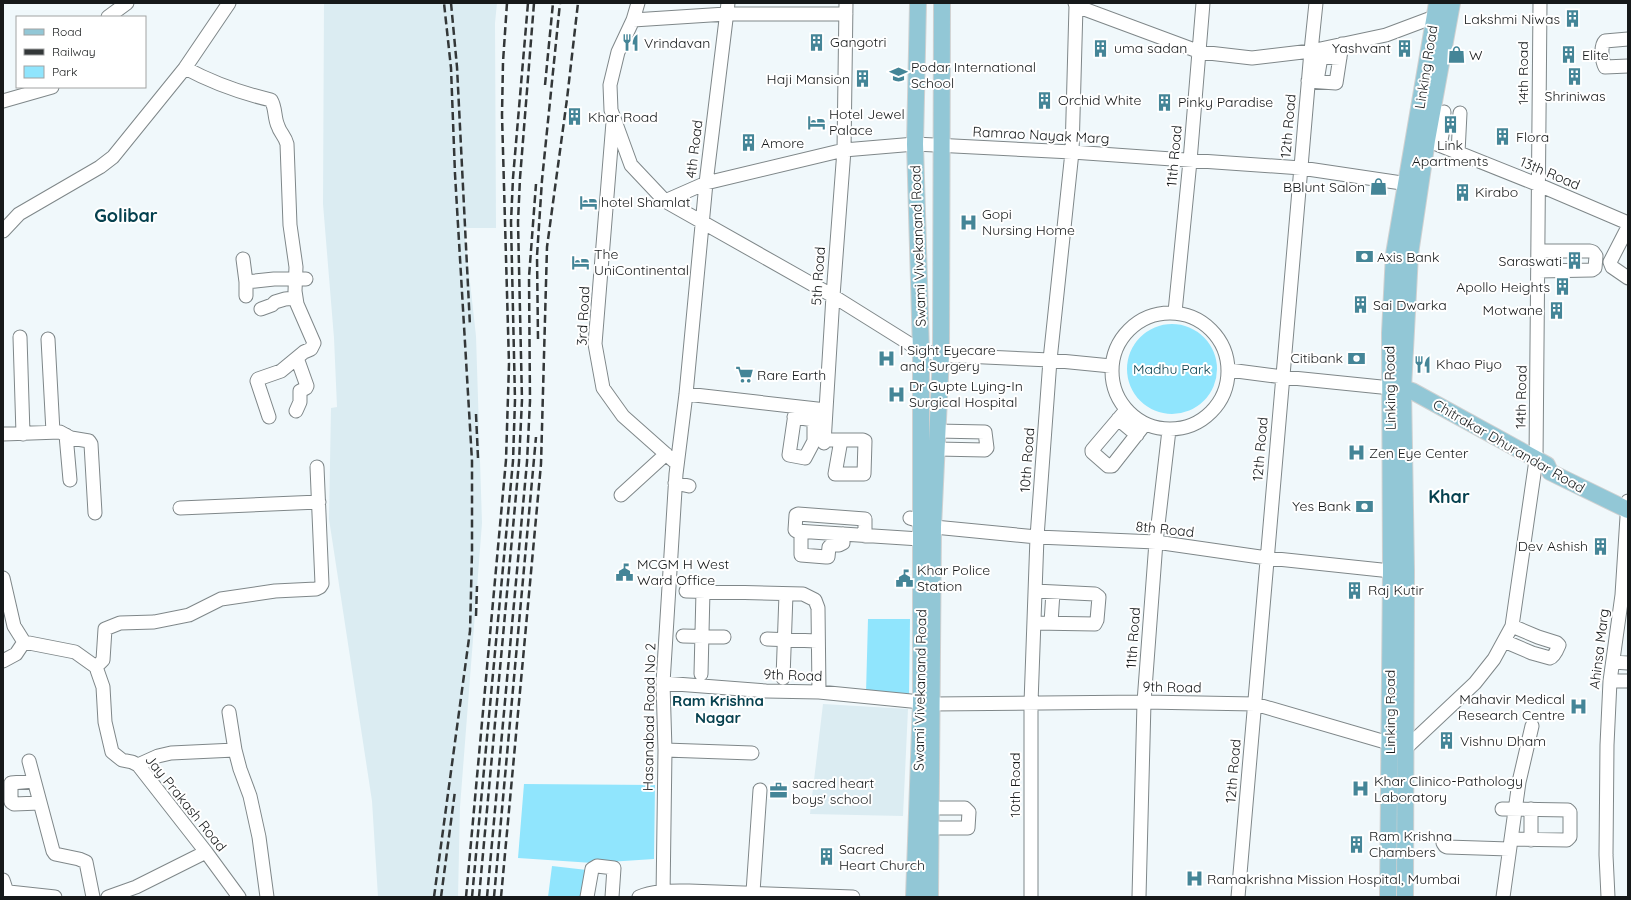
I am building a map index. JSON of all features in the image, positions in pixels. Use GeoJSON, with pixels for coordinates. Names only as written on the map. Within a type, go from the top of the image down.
{"type":"FeatureCollection","features":[{"type":"Feature","properties":{"kind":"main road","name":"Swami Vivekanand Road"},"geometry":{"type":"LineString","coordinates":[[918,3],[915,144],[921,351],[928,491]]}},
{"type":"Feature","properties":{"kind":"main road","name":"Swami Vivekanand Road"},"geometry":{"type":"LineString","coordinates":[[914,897],[924,808],[926,703],[921,526],[937,449],[941,355],[942,3]]}},
{"type":"Feature","properties":{"kind":"main road","name":"Linking Road"},"geometry":{"type":"LineString","coordinates":[[1388,897],[1390,744],[1398,571],[1402,389],[1390,333],[1394,254],[1413,185],[1433,135],[1443,9]]}},
{"type":"Feature","properties":{"kind":"main road","name":"Chitrakar Dhurandar Road"},"geometry":{"type":"LineString","coordinates":[[1402,389],[1542,462],[1550,472],[1628,505]]}},
{"type":"Feature","properties":{"kind":"main road","name":"Linking Road"},"geometry":{"type":"LineString","coordinates":[[1398,571],[1406,748],[1405,897]]}},
{"type":"Feature","properties":{"kind":"main road","name":"Swami Vivekanand Road"},"geometry":{"type":"LineString","coordinates":[[924,808],[931,828],[930,897]]}},
{"type":"Feature","properties":{"kind":"street"},"geometry":{"type":"LineString","coordinates":[[109,16],[127,3]]}},
{"type":"Feature","properties":{"kind":"street"},"geometry":{"type":"LineString","coordinates":[[3,231],[20,214],[100,167],[113,157],[185,68],[230,3]]}},
{"type":"Feature","properties":{"kind":"street"},"geometry":{"type":"LineString","coordinates":[[638,3],[633,20],[618,52],[610,85],[611,110],[631,165],[665,201],[703,224],[833,296],[921,351],[941,355],[1050,360],[1111,366]]}},
{"type":"Feature","properties":{"kind":"street","name":"11th Road"},"geometry":{"type":"LineString","coordinates":[[1175,312],[1200,52],[1203,3]]}},
{"type":"Feature","properties":{"kind":"street","name":"12th Road"},"geometry":{"type":"LineString","coordinates":[[1238,897],[1300,168],[1313,81],[1311,51],[1316,3]]}},
{"type":"Feature","properties":{"kind":"street","name":"14th Road"},"geometry":{"type":"LineString","coordinates":[[1406,748],[1475,683],[1512,635],[1542,462],[1538,271],[1540,3]]}},
{"type":"Feature","properties":{"kind":"street"},"geometry":{"type":"LineString","coordinates":[[1076,5],[1200,52],[1252,58],[1311,51],[1386,35],[1443,9]]}},
{"type":"Feature","properties":{"kind":"street","name":"10th Road"},"geometry":{"type":"LineString","coordinates":[[1031,897],[1031,703],[1037,538],[1050,360],[1072,152],[1076,5]]}},
{"type":"Feature","properties":{"kind":"street"},"geometry":{"type":"LineString","coordinates":[[633,20],[727,9],[846,8]]}},
{"type":"Feature","properties":{"kind":"street","name":"5th Road"},"geometry":{"type":"LineString","coordinates":[[795,412],[790,456],[806,458],[814,441],[821,438],[826,410],[844,150],[846,8]]}},
{"type":"Feature","properties":{"kind":"street","name":"4th Road"},"geometry":{"type":"LineString","coordinates":[[686,394],[706,183],[727,9]]}},
{"type":"Feature","properties":{"kind":"street"},"geometry":{"type":"LineString","coordinates":[[1628,39],[1605,41],[1602,46],[1603,65],[1605,68],[1628,66]]}},
{"type":"Feature","properties":{"kind":"street"},"geometry":{"type":"LineString","coordinates":[[1340,58],[1321,58],[1313,81],[1336,82],[1340,58],[1342,44]]}},
{"type":"Feature","properties":{"kind":"street"},"geometry":{"type":"LineString","coordinates":[[185,68],[206,80],[226,88],[271,100],[274,104],[278,128],[285,137],[287,144],[290,225],[300,279],[296,298],[297,304],[314,343],[311,349],[304,352],[281,371],[260,378],[257,381],[269,417]]}},
{"type":"Feature","properties":{"kind":"street"},"geometry":{"type":"LineString","coordinates":[[3,101],[48,88]]}},
{"type":"Feature","properties":{"kind":"street"},"geometry":{"type":"LineString","coordinates":[[1444,112],[1433,135],[1459,136]]}},
{"type":"Feature","properties":{"kind":"street"},"geometry":{"type":"LineString","coordinates":[[1458,153],[1460,113]]}},
{"type":"Feature","properties":{"kind":"street","name":"3rd Road"},"geometry":{"type":"LineString","coordinates":[[613,116],[595,344],[603,388],[623,416],[676,463]]}},
{"type":"Feature","properties":{"kind":"street","name":"13th Road"},"geometry":{"type":"LineString","coordinates":[[1433,135],[1458,153],[1539,185],[1628,223]]}},
{"type":"Feature","properties":{"kind":"street","name":"Ramrao Nayak Marg"},"geometry":{"type":"LineString","coordinates":[[665,201],[706,183],[844,150],[915,144],[1072,152],[1300,168],[1413,185]]}},
{"type":"Feature","properties":{"kind":"street"},"geometry":{"type":"LineString","coordinates":[[1626,235],[1610,263],[1628,278]]}},
{"type":"Feature","properties":{"kind":"street"},"geometry":{"type":"LineString","coordinates":[[1538,251],[1593,252],[1596,256],[1595,268],[1592,270],[1538,271]]}},
{"type":"Feature","properties":{"kind":"street"},"geometry":{"type":"LineString","coordinates":[[1555,271],[1556,251]]}},
{"type":"Feature","properties":{"kind":"street"},"geometry":{"type":"LineString","coordinates":[[243,259],[246,296]]}},
{"type":"Feature","properties":{"kind":"street"},"geometry":{"type":"LineString","coordinates":[[246,282],[274,279],[300,279]]}},
{"type":"Feature","properties":{"kind":"street"},"geometry":{"type":"LineString","coordinates":[[261,309],[272,305],[275,302],[296,298]]}},
{"type":"Feature","properties":{"kind":"street"},"geometry":{"type":"LineString","coordinates":[[1122,415],[1145,424],[1169,430],[1192,426],[1212,413],[1225,393],[1230,370],[1222,342],[1202,321],[1175,312],[1145,317],[1121,337],[1111,366],[1114,390],[1122,415],[1137,435]]}},
{"type":"Feature","properties":{"kind":"street"},"geometry":{"type":"LineString","coordinates":[[20,337],[23,434]]}},
{"type":"Feature","properties":{"kind":"street"},"geometry":{"type":"LineString","coordinates":[[48,339],[53,432]]}},
{"type":"Feature","properties":{"kind":"street"},"geometry":{"type":"LineString","coordinates":[[296,411],[300,402],[300,390],[306,388],[307,386],[297,358]]}},
{"type":"Feature","properties":{"kind":"street"},"geometry":{"type":"LineString","coordinates":[[1230,370],[1402,389]]}},
{"type":"Feature","properties":{"kind":"street"},"geometry":{"type":"LineString","coordinates":[[686,394],[795,412],[826,410]]}},
{"type":"Feature","properties":{"kind":"street","name":"Hasanabad Road No 2"},"geometry":{"type":"LineString","coordinates":[[663,894],[665,750],[663,683],[676,463],[686,394]]}},
{"type":"Feature","properties":{"kind":"street"},"geometry":{"type":"LineString","coordinates":[[795,412],[814,420],[821,438],[841,440]]}},
{"type":"Feature","properties":{"kind":"street"},"geometry":{"type":"LineString","coordinates":[[1122,415],[1092,451],[1108,466],[1112,466],[1145,424]]}},
{"type":"Feature","properties":{"kind":"street","name":"11th Road"},"geometry":{"type":"LineString","coordinates":[[1139,897],[1144,702],[1156,542],[1169,430]]}},
{"type":"Feature","properties":{"kind":"street"},"geometry":{"type":"LineString","coordinates":[[937,431],[985,432],[987,448],[985,450],[937,449]]}},
{"type":"Feature","properties":{"kind":"street"},"geometry":{"type":"LineString","coordinates":[[3,434],[60,432],[66,436],[89,441],[91,444],[95,513]]}},
{"type":"Feature","properties":{"kind":"street"},"geometry":{"type":"LineString","coordinates":[[66,436],[70,480]]}},
{"type":"Feature","properties":{"kind":"street"},"geometry":{"type":"LineString","coordinates":[[621,495],[666,454]]}},
{"type":"Feature","properties":{"kind":"street"},"geometry":{"type":"LineString","coordinates":[[3,578],[6,609],[24,642],[75,652],[96,667],[103,660],[105,629],[120,623],[154,622],[189,615],[221,599],[275,591],[316,589],[320,587],[322,584],[317,467]]}},
{"type":"Feature","properties":{"kind":"street"},"geometry":{"type":"LineString","coordinates":[[675,483],[689,486]]}},
{"type":"Feature","properties":{"kind":"street"},"geometry":{"type":"LineString","coordinates":[[180,508],[319,502]]}},
{"type":"Feature","properties":{"kind":"street","name":"Ahinsa Marg"},"geometry":{"type":"LineString","coordinates":[[1608,897],[1606,855],[1607,745],[1612,681],[1619,662],[1628,505]]}},
{"type":"Feature","properties":{"kind":"street"},"geometry":{"type":"LineString","coordinates":[[843,534],[843,542],[839,545],[831,545],[829,547],[828,557],[801,555],[801,532],[794,530],[796,514],[865,518],[865,536]]}},
{"type":"Feature","properties":{"kind":"street"},"geometry":{"type":"LineString","coordinates":[[829,534],[831,516]]}},
{"type":"Feature","properties":{"kind":"street","name":"8th Road"},"geometry":{"type":"LineString","coordinates":[[801,532],[865,536],[921,526],[1037,538],[1156,542],[1267,558],[1398,571]]}},
{"type":"Feature","properties":{"kind":"street"},"geometry":{"type":"LineString","coordinates":[[686,590],[803,594],[815,600],[818,608],[818,692]]}},
{"type":"Feature","properties":{"kind":"street"},"geometry":{"type":"LineString","coordinates":[[701,674],[703,591]]}},
{"type":"Feature","properties":{"kind":"street"},"geometry":{"type":"LineString","coordinates":[[1034,622],[1095,624],[1097,620],[1099,597],[1095,594],[1035,591]]}},
{"type":"Feature","properties":{"kind":"street"},"geometry":{"type":"LineString","coordinates":[[1052,623],[1053,592]]}},
{"type":"Feature","properties":{"kind":"street"},"geometry":{"type":"LineString","coordinates":[[783,678],[786,594]]}},
{"type":"Feature","properties":{"kind":"street"},"geometry":{"type":"LineString","coordinates":[[683,636],[724,637]]}},
{"type":"Feature","properties":{"kind":"street"},"geometry":{"type":"LineString","coordinates":[[767,639],[817,641]]}},
{"type":"Feature","properties":{"kind":"street"},"geometry":{"type":"LineString","coordinates":[[3,661],[16,654],[24,642]]}},
{"type":"Feature","properties":{"kind":"street","name":"Jay Prakash Road"},"geometry":{"type":"LineString","coordinates":[[96,667],[103,687],[105,722],[112,752],[122,760],[138,765],[239,897]]}},
{"type":"Feature","properties":{"kind":"street"},"geometry":{"type":"LineString","coordinates":[[1612,681],[1628,681]]}},
{"type":"Feature","properties":{"kind":"street","name":"9th Road"},"geometry":{"type":"LineString","coordinates":[[663,683],[766,691],[818,692],[926,703],[1144,702],[1254,704],[1406,748]]}},
{"type":"Feature","properties":{"kind":"street"},"geometry":{"type":"LineString","coordinates":[[230,712],[235,750],[250,796],[263,860],[267,897]]}},
{"type":"Feature","properties":{"kind":"street"},"geometry":{"type":"LineString","coordinates":[[1503,897],[1509,842],[1507,809],[1519,782],[1532,726]]}},
{"type":"Feature","properties":{"kind":"street"},"geometry":{"type":"LineString","coordinates":[[138,765],[158,756],[171,753],[235,750]]}},
{"type":"Feature","properties":{"kind":"street"},"geometry":{"type":"LineString","coordinates":[[665,750],[752,753]]}},
{"type":"Feature","properties":{"kind":"street"},"geometry":{"type":"LineString","coordinates":[[29,762],[53,851],[55,854],[79,858],[86,862],[93,897]]}},
{"type":"Feature","properties":{"kind":"street"},"geometry":{"type":"LineString","coordinates":[[34,781],[11,783],[11,802],[14,804],[40,803]]}},
{"type":"Feature","properties":{"kind":"street"},"geometry":{"type":"LineString","coordinates":[[753,892],[760,790]]}},
{"type":"Feature","properties":{"kind":"street"},"geometry":{"type":"LineString","coordinates":[[924,808],[965,808],[969,812],[969,825],[966,829],[931,828]]}},
{"type":"Feature","properties":{"kind":"street"},"geometry":{"type":"LineString","coordinates":[[1443,843],[1444,846],[1447,847],[1509,842],[1531,835],[1567,840],[1570,837],[1570,814],[1568,810],[1507,809]]}},
{"type":"Feature","properties":{"kind":"street"},"geometry":{"type":"LineString","coordinates":[[1507,809],[1509,842]]}},
{"type":"Feature","properties":{"kind":"street"},"geometry":{"type":"LineString","coordinates":[[1531,809],[1531,835]]}},
{"type":"Feature","properties":{"kind":"street"},"geometry":{"type":"LineString","coordinates":[[108,897],[136,887],[206,852]]}},
{"type":"Feature","properties":{"kind":"street"},"geometry":{"type":"LineString","coordinates":[[587,897],[592,869],[597,866],[614,868],[615,870],[612,897]]}},
{"type":"Feature","properties":{"kind":"street"},"geometry":{"type":"LineString","coordinates":[[3,880],[6,889],[9,892],[55,897]]}},
{"type":"Feature","properties":{"kind":"street"},"geometry":{"type":"LineString","coordinates":[[639,897],[646,894],[689,891],[753,892],[853,897]]}},
{"type":"Feature","properties":{"kind":"shaded area"},"geometry":{"type":"Polygon","coordinates":[[[324,3],[497,3],[495,23],[496,228],[464,228],[476,336],[482,523],[460,807],[458,897],[378,897],[372,801],[329,519],[331,408],[337,407],[334,338],[323,204],[324,3]]]}},
{"type":"Feature","properties":{"kind":"shaded area"},"geometry":{"type":"Polygon","coordinates":[[[823,704],[908,709],[903,816],[810,814],[823,704]]]}},
{"type":"Feature","properties":{"kind":"green space","name":"Madhu Park"},"geometry":{"type":"Polygon","coordinates":[[[1172,324],[1181,325],[1197,332],[1209,344],[1216,360],[1216,378],[1209,394],[1197,406],[1181,413],[1172,414],[1163,413],[1147,406],[1135,394],[1128,378],[1127,369],[1128,360],[1135,344],[1147,332],[1163,325],[1172,324]]]}},
{"type":"Feature","properties":{"kind":"green space"},"geometry":{"type":"Polygon","coordinates":[[[868,619],[910,619],[909,698],[866,693],[868,619]]]}},
{"type":"Feature","properties":{"kind":"green space"},"geometry":{"type":"Polygon","coordinates":[[[524,784],[655,785],[654,859],[593,863],[518,858],[524,784]]]}},
{"type":"Feature","properties":{"kind":"green space"},"geometry":{"type":"Polygon","coordinates":[[[552,866],[587,870],[584,897],[548,897],[552,866]]]}},
{"type":"Feature","properties":{"kind":"railway"},"geometry":{"type":"LineString","coordinates":[[434,897],[470,631],[472,552],[472,461],[455,174],[451,68],[444,3]]}},
{"type":"Feature","properties":{"kind":"railway"},"geometry":{"type":"LineString","coordinates":[[451,3],[457,67],[470,326]]}},
{"type":"Feature","properties":{"kind":"railway"},"geometry":{"type":"LineString","coordinates":[[466,897],[506,460],[509,364],[502,115],[503,62],[507,3]]}},
{"type":"Feature","properties":{"kind":"railway"},"geometry":{"type":"LineString","coordinates":[[472,897],[513,461],[515,400],[511,222],[513,178],[528,3]]}},
{"type":"Feature","properties":{"kind":"railway"},"geometry":{"type":"LineString","coordinates":[[479,897],[519,462],[522,400],[518,222],[520,178],[534,3]]}},
{"type":"Feature","properties":{"kind":"railway"},"geometry":{"type":"LineString","coordinates":[[545,85],[553,3]]}},
{"type":"Feature","properties":{"kind":"railway"},"geometry":{"type":"LineString","coordinates":[[538,339],[537,256],[542,180],[560,3]]}},
{"type":"Feature","properties":{"kind":"railway"},"geometry":{"type":"LineString","coordinates":[[501,897],[541,464],[547,247],[578,3]]}},
{"type":"Feature","properties":{"kind":"railway"},"geometry":{"type":"LineString","coordinates":[[487,897],[527,462],[530,401],[529,277],[536,184]]}},
{"type":"Feature","properties":{"kind":"railway"},"geometry":{"type":"LineString","coordinates":[[476,414],[478,458]]}},
{"type":"Feature","properties":{"kind":"railway"},"geometry":{"type":"LineString","coordinates":[[494,897],[536,437]]}},
{"type":"Feature","properties":{"kind":"railway"},"geometry":{"type":"LineString","coordinates":[[476,616],[477,586]]}},
{"type":"Feature","properties":{"kind":"railway"},"geometry":{"type":"LineString","coordinates":[[441,897],[455,791]]}},
{"type":"Feature","properties":{"kind":"place","name":"Lakshmi Niwas"},"geometry":{"type":"Point","coordinates":[1573,19]}},
{"type":"Feature","properties":{"kind":"place","name":"Gangotri"},"geometry":{"type":"Point","coordinates":[817,42]}},
{"type":"Feature","properties":{"kind":"place","name":"Vrindavan"},"geometry":{"type":"Point","coordinates":[631,43]}},
{"type":"Feature","properties":{"kind":"place","name":"uma sadan"},"geometry":{"type":"Point","coordinates":[1101,48]}},
{"type":"Feature","properties":{"kind":"place","name":"Yashvant"},"geometry":{"type":"Point","coordinates":[1404,48]}},
{"type":"Feature","properties":{"kind":"place","name":"W"},"geometry":{"type":"Point","coordinates":[1456,55]}},
{"type":"Feature","properties":{"kind":"place","name":"Elite"},"geometry":{"type":"Point","coordinates":[1569,55]}},
{"type":"Feature","properties":{"kind":"place","name":"Podar International School"},"geometry":{"type":"Point","coordinates":[898,75]}},
{"type":"Feature","properties":{"kind":"place","name":"Shriniwas"},"geometry":{"type":"Point","coordinates":[1575,76]}},
{"type":"Feature","properties":{"kind":"place","name":"Haji Mansion"},"geometry":{"type":"Point","coordinates":[863,79]}},
{"type":"Feature","properties":{"kind":"place","name":"Orchid White"},"geometry":{"type":"Point","coordinates":[1045,100]}},
{"type":"Feature","properties":{"kind":"place","name":"Pinky Paradise"},"geometry":{"type":"Point","coordinates":[1165,102]}},
{"type":"Feature","properties":{"kind":"place","name":"Khar Road"},"geometry":{"type":"Point","coordinates":[575,117]}},
{"type":"Feature","properties":{"kind":"place","name":"Hotel Jewel Palace"},"geometry":{"type":"Point","coordinates":[816,122]}},
{"type":"Feature","properties":{"kind":"place","name":"Link Apartments"},"geometry":{"type":"Point","coordinates":[1450,125]}},
{"type":"Feature","properties":{"kind":"place","name":"Flora"},"geometry":{"type":"Point","coordinates":[1503,137]}},
{"type":"Feature","properties":{"kind":"place","name":"Amore"},"geometry":{"type":"Point","coordinates":[748,143]}},
{"type":"Feature","properties":{"kind":"place","name":"BBlunt Salon"},"geometry":{"type":"Point","coordinates":[1378,187]}},
{"type":"Feature","properties":{"kind":"place","name":"Kirabo"},"geometry":{"type":"Point","coordinates":[1462,192]}},
{"type":"Feature","properties":{"kind":"place","name":"hotel Shamlat"},"geometry":{"type":"Point","coordinates":[588,202]}},
{"type":"Feature","properties":{"kind":"place","name":"Gopi Nursing Home"},"geometry":{"type":"Point","coordinates":[969,222]}},
{"type":"Feature","properties":{"kind":"place","name":"Axis Bank"},"geometry":{"type":"Point","coordinates":[1364,257]}},
{"type":"Feature","properties":{"kind":"place","name":"Saraswati"},"geometry":{"type":"Point","coordinates":[1575,261]}},
{"type":"Feature","properties":{"kind":"place","name":"The UniContinental"},"geometry":{"type":"Point","coordinates":[581,262]}},
{"type":"Feature","properties":{"kind":"place","name":"Apollo Heights"},"geometry":{"type":"Point","coordinates":[1563,287]}},
{"type":"Feature","properties":{"kind":"place","name":"Sai Dwarka"},"geometry":{"type":"Point","coordinates":[1360,305]}},
{"type":"Feature","properties":{"kind":"place","name":"Motwane"},"geometry":{"type":"Point","coordinates":[1556,310]}},
{"type":"Feature","properties":{"kind":"place","name":"I Sight Eyecare and Surgery"},"geometry":{"type":"Point","coordinates":[887,358]}},
{"type":"Feature","properties":{"kind":"place","name":"Citibank"},"geometry":{"type":"Point","coordinates":[1356,358]}},
{"type":"Feature","properties":{"kind":"place","name":"Khao Piyo"},"geometry":{"type":"Point","coordinates":[1423,364]}},
{"type":"Feature","properties":{"kind":"place","name":"Rare Earth"},"geometry":{"type":"Point","coordinates":[744,375]}},
{"type":"Feature","properties":{"kind":"place","name":"Dr Gupte Lying-In Surgical Hospital"},"geometry":{"type":"Point","coordinates":[896,394]}},
{"type":"Feature","properties":{"kind":"place","name":"Zen Eye Center"},"geometry":{"type":"Point","coordinates":[1356,453]}},
{"type":"Feature","properties":{"kind":"place","name":"Yes Bank"},"geometry":{"type":"Point","coordinates":[1364,506]}},
{"type":"Feature","properties":{"kind":"place","name":"Dev Ashish"},"geometry":{"type":"Point","coordinates":[1601,546]}},
{"type":"Feature","properties":{"kind":"place","name":"MCGM H West Ward Office"},"geometry":{"type":"Point","coordinates":[624,572]}},
{"type":"Feature","properties":{"kind":"place","name":"Khar Police Station"},"geometry":{"type":"Point","coordinates":[904,578]}},
{"type":"Feature","properties":{"kind":"place","name":"Raj Kutir"},"geometry":{"type":"Point","coordinates":[1355,590]}},
{"type":"Feature","properties":{"kind":"place","name":"Mahavir Medical Research Centre"},"geometry":{"type":"Point","coordinates":[1578,707]}},
{"type":"Feature","properties":{"kind":"place","name":"Vishnu Dham"},"geometry":{"type":"Point","coordinates":[1447,741]}},
{"type":"Feature","properties":{"kind":"place","name":"Khar Clinico-Pathology Laboratory"},"geometry":{"type":"Point","coordinates":[1361,789]}},
{"type":"Feature","properties":{"kind":"place","name":"sacred heart boys' school"},"geometry":{"type":"Point","coordinates":[779,791]}},
{"type":"Feature","properties":{"kind":"place","name":"Ram Krishna Chambers"},"geometry":{"type":"Point","coordinates":[1356,844]}},
{"type":"Feature","properties":{"kind":"place","name":"Sacred Heart Church"},"geometry":{"type":"Point","coordinates":[826,857]}},
{"type":"Feature","properties":{"kind":"place","name":"Ramakrishna Mission Hospital, Mumbai"},"geometry":{"type":"Point","coordinates":[1194,879]}},
{"type":"Feature","properties":{"kind":"district","name":"Golibar"},"geometry":{"type":"Point","coordinates":[126,215]}},
{"type":"Feature","properties":{"kind":"district","name":"Khar"},"geometry":{"type":"Point","coordinates":[1449,496]}},
{"type":"Feature","properties":{"kind":"district","name":"Ram Krishna Nagar"},"geometry":{"type":"Point","coordinates":[718,708]}}]}
